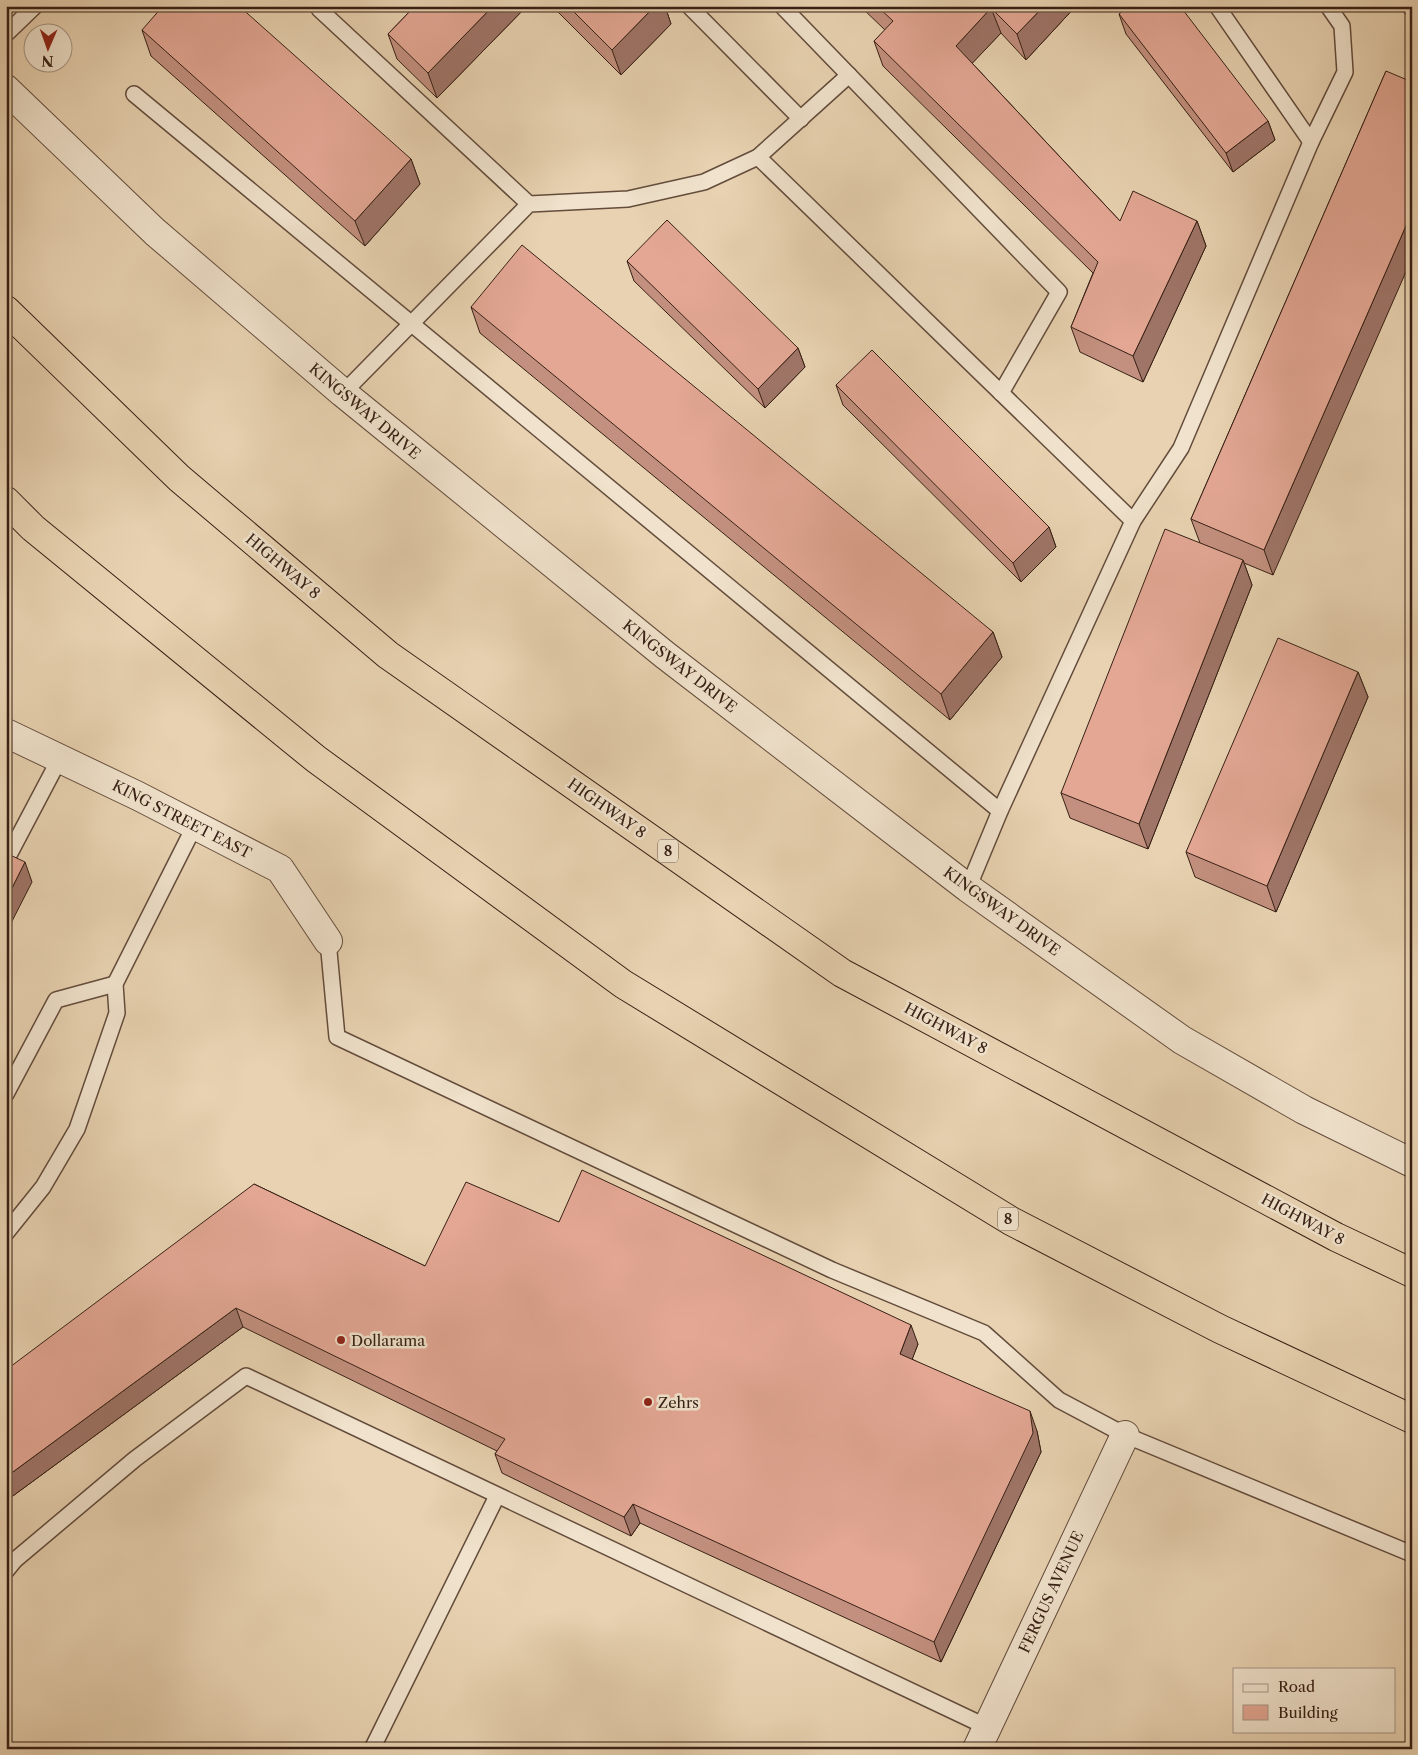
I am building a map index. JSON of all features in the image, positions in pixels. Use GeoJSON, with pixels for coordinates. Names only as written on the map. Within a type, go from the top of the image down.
{"type":"FeatureCollection","features":[{"type":"Feature","properties":{"kind":"highway","name":"HIGHWAY 8"},"geometry":{"type":"LineString","coordinates":[[6,310],[179,478],[388,655],[842,973],[1336,1237],[1412,1273]]}},
{"type":"Feature","properties":{"kind":"highway","name":"8"},"geometry":{"type":"LineString","coordinates":[[6,501],[33,528],[316,759],[623,984],[1012,1221],[1220,1329],[1412,1419]]}},
{"type":"Feature","properties":{"kind":"street","name":"KINGSWAY DRIVE"},"geometry":{"type":"LineString","coordinates":[[6,89],[155,232],[343,393],[665,655],[968,888],[1182,1040],[1304,1110],[1412,1163]]}},
{"type":"Feature","properties":{"kind":"street","name":"KING STREET EAST"},"geometry":{"type":"LineString","coordinates":[[6,733],[195,825],[280,869],[328,941]]}},
{"type":"Feature","properties":{"kind":"street","name":"FERGUS AVENUE"},"geometry":{"type":"LineString","coordinates":[[982,1738],[1125,1435]]}},
{"type":"Feature","properties":{"kind":"lane"},"geometry":{"type":"LineString","coordinates":[[6,34],[35,6]]}},
{"type":"Feature","properties":{"kind":"lane"},"geometry":{"type":"LineString","coordinates":[[322,6],[319,9],[528,204]]}},
{"type":"Feature","properties":{"kind":"lane"},"geometry":{"type":"LineString","coordinates":[[689,6],[801,119]]}},
{"type":"Feature","properties":{"kind":"lane"},"geometry":{"type":"LineString","coordinates":[[782,6],[1059,292],[1001,393]]}},
{"type":"Feature","properties":{"kind":"lane"},"geometry":{"type":"LineString","coordinates":[[1217,6],[1311,142]]}},
{"type":"Feature","properties":{"kind":"lane"},"geometry":{"type":"LineString","coordinates":[[968,888],[1000,811],[1133,521],[1181,448],[1311,142],[1345,72],[1342,26],[1328,6]]}},
{"type":"Feature","properties":{"kind":"lane"},"geometry":{"type":"LineString","coordinates":[[343,393],[528,204],[628,199],[704,182],[758,157],[849,76]]}},
{"type":"Feature","properties":{"kind":"lane"},"geometry":{"type":"LineString","coordinates":[[134,94],[1000,811]]}},
{"type":"Feature","properties":{"kind":"lane"},"geometry":{"type":"LineString","coordinates":[[758,157],[1133,521]]}},
{"type":"Feature","properties":{"kind":"lane"},"geometry":{"type":"LineString","coordinates":[[10,853],[60,758]]}},
{"type":"Feature","properties":{"kind":"lane"},"geometry":{"type":"LineString","coordinates":[[6,1233],[44,1186],[77,1129],[117,1013],[115,984],[195,825]]}},
{"type":"Feature","properties":{"kind":"lane"},"geometry":{"type":"LineString","coordinates":[[328,941],[337,1037],[832,1270],[984,1333],[1059,1400],[1125,1435],[1412,1554]]}},
{"type":"Feature","properties":{"kind":"lane"},"geometry":{"type":"LineString","coordinates":[[6,1094],[56,1000],[115,984]]}},
{"type":"Feature","properties":{"kind":"lane"},"geometry":{"type":"LineString","coordinates":[[6,1571],[15,1560],[135,1458],[246,1376],[497,1496],[982,1738]]}},
{"type":"Feature","properties":{"kind":"lane"},"geometry":{"type":"LineString","coordinates":[[372,1749],[497,1496]]}},
{"type":"Feature","properties":{"kind":"building"},"geometry":{"type":"Polygon","coordinates":[[[163,6],[239,6],[411,159],[355,221],[142,30],[163,6]]]}},
{"type":"Feature","properties":{"kind":"building"},"geometry":{"type":"Polygon","coordinates":[[[415,6],[493,6],[428,73],[388,34],[415,6]]]}},
{"type":"Feature","properties":{"kind":"building"},"geometry":{"type":"Polygon","coordinates":[[[568,6],[655,6],[612,50],[568,6]]]}},
{"type":"Feature","properties":{"kind":"building"},"geometry":{"type":"Polygon","coordinates":[[[877,6],[1044,6],[1017,34],[991,8],[956,46],[1120,221],[1133,191],[1197,221],[1133,356],[1071,327],[1098,262],[874,41],[893,21],[877,6]]]}},
{"type":"Feature","properties":{"kind":"building"},"geometry":{"type":"Polygon","coordinates":[[[1129,6],[1180,6],[1268,121],[1226,153],[1119,14],[1129,6]]]}},
{"type":"Feature","properties":{"kind":"building"},"geometry":{"type":"Polygon","coordinates":[[[1386,71],[1412,82],[1412,212],[1264,550],[1191,519],[1386,71]]]}},
{"type":"Feature","properties":{"kind":"building"},"geometry":{"type":"Polygon","coordinates":[[[667,220],[798,348],[758,389],[627,261],[667,220]]]}},
{"type":"Feature","properties":{"kind":"building"},"geometry":{"type":"Polygon","coordinates":[[[522,245],[993,632],[941,694],[471,307],[522,245]]]}},
{"type":"Feature","properties":{"kind":"building"},"geometry":{"type":"Polygon","coordinates":[[[872,350],[1049,527],[1013,563],[836,385],[872,350]]]}},
{"type":"Feature","properties":{"kind":"building"},"geometry":{"type":"Polygon","coordinates":[[[1165,529],[1243,560],[1139,824],[1061,793],[1165,529]]]}},
{"type":"Feature","properties":{"kind":"building"},"geometry":{"type":"Polygon","coordinates":[[[1278,638],[1358,672],[1267,886],[1186,852],[1278,638]]]}},
{"type":"Feature","properties":{"kind":"building"},"geometry":{"type":"Polygon","coordinates":[[[6,853],[25,862],[6,900],[6,853]]]}},
{"type":"Feature","properties":{"kind":"building"},"geometry":{"type":"Polygon","coordinates":[[[582,1170],[911,1325],[900,1354],[1030,1411],[1033,1433],[934,1642],[633,1504],[624,1517],[495,1454],[505,1439],[236,1308],[6,1477],[6,1370],[254,1184],[425,1266],[466,1182],[559,1222],[582,1170]]]}},
{"type":"Feature","properties":{"kind":"place","name":"Dollarama"},"geometry":{"type":"Point","coordinates":[341,1340]}},
{"type":"Feature","properties":{"kind":"place","name":"Zehrs"},"geometry":{"type":"Point","coordinates":[648,1402]}}]}
